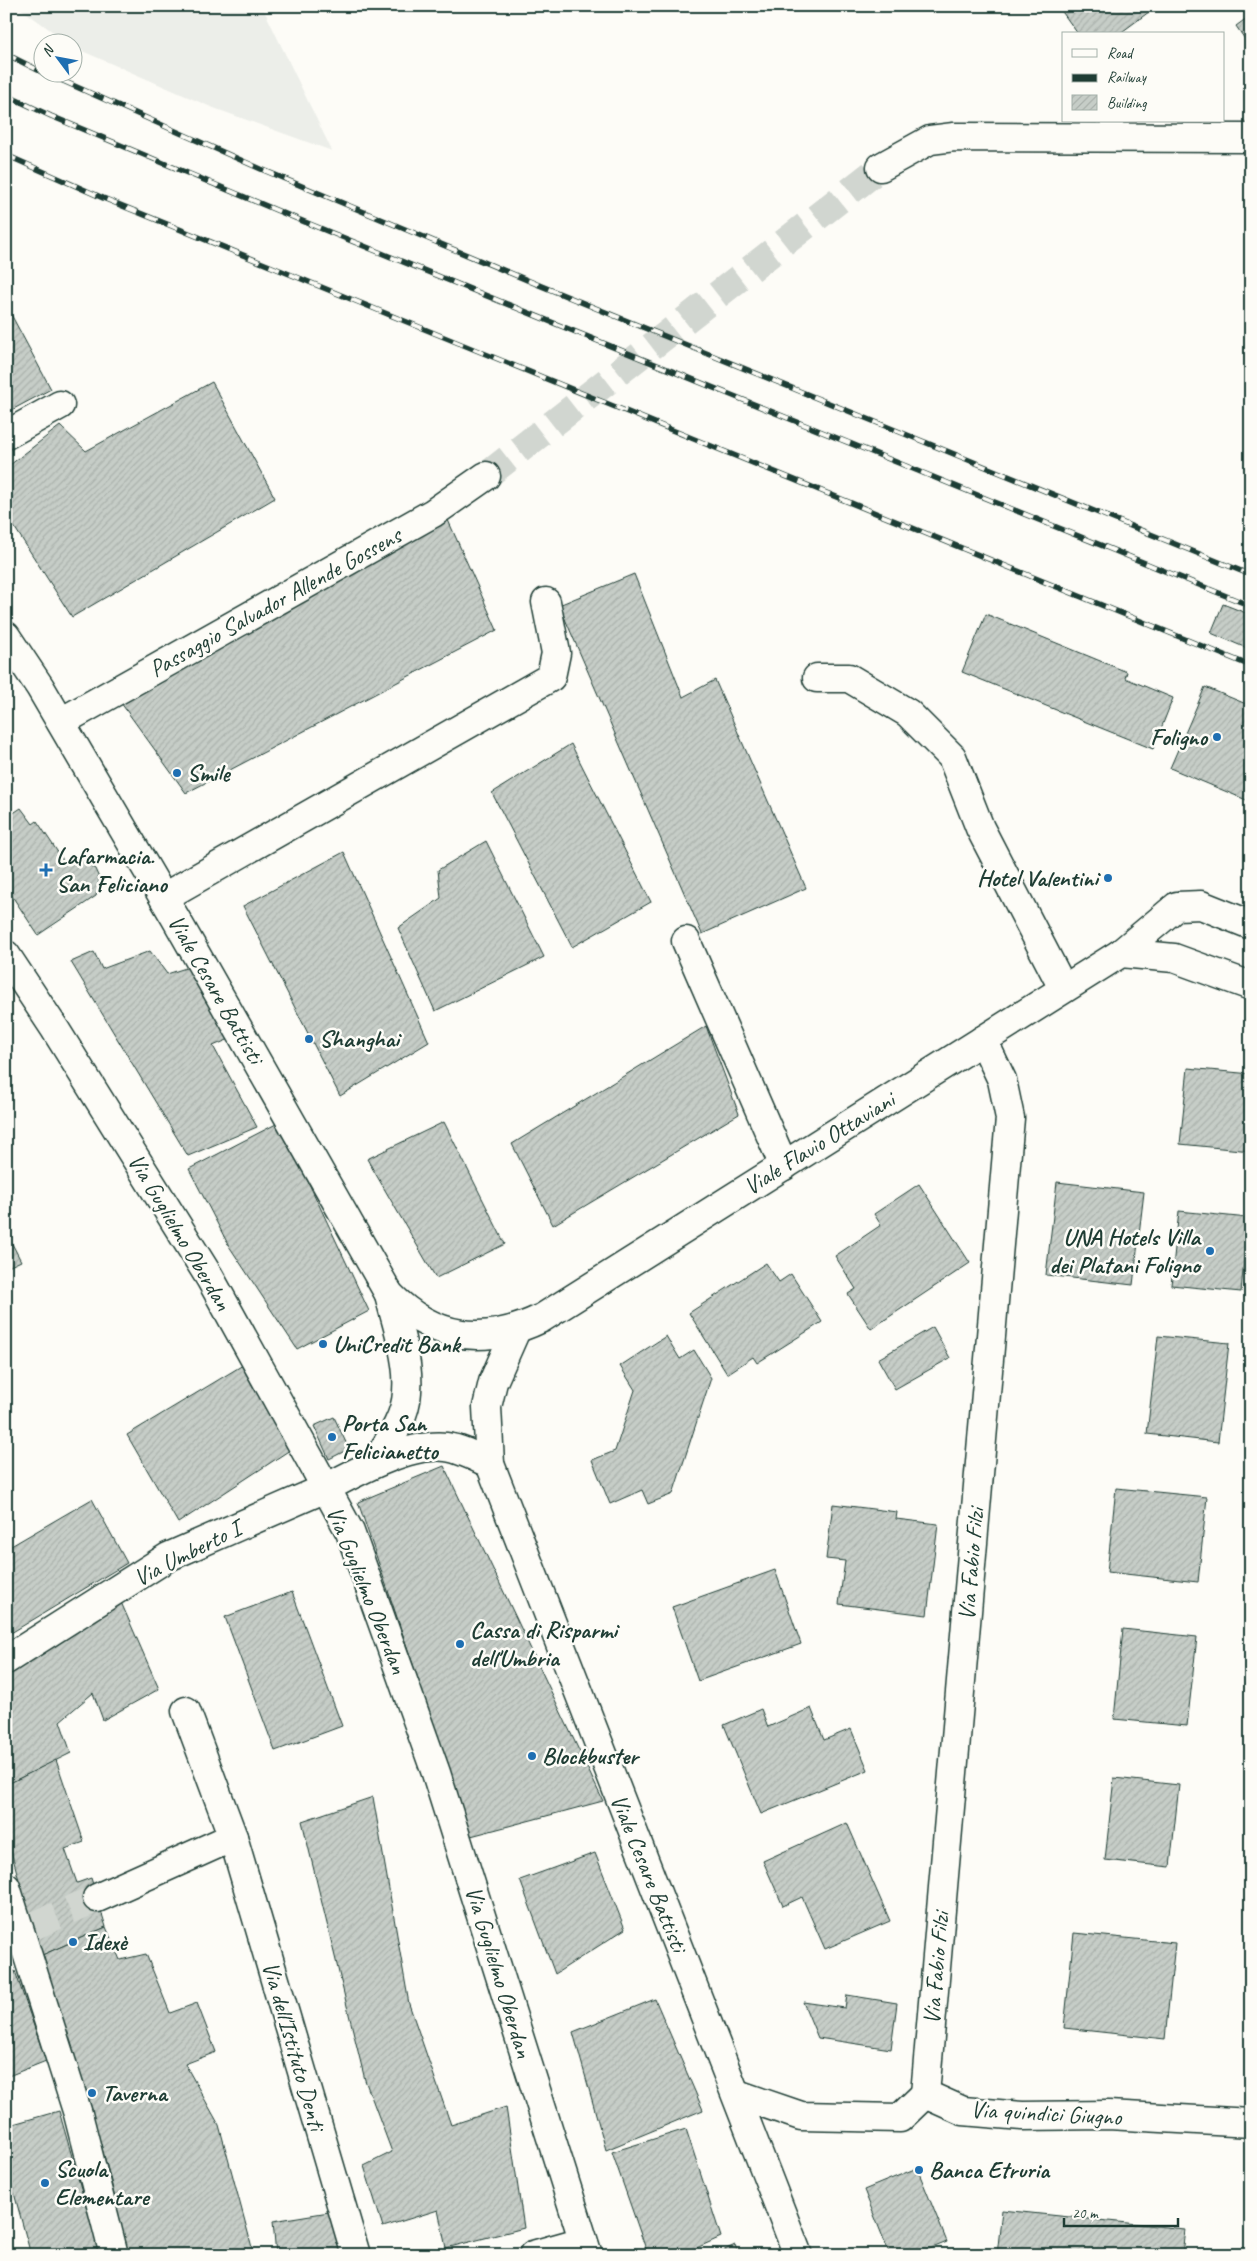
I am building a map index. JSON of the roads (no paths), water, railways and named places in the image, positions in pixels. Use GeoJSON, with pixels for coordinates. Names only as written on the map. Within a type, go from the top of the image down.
{"type":"FeatureCollection","features":[{"type":"Feature","properties":{"kind":"street"},"geometry":{"type":"LineString","coordinates":[[881,168],[930,140],[954,137],[1251,138]]}},
{"type":"Feature","properties":{"kind":"street"},"geometry":{"type":"LineString","coordinates":[[6,435],[60,405]]}},
{"type":"Feature","properties":{"kind":"street","name":"Passaggio Salvador Allende Gossens"},"geometry":{"type":"LineString","coordinates":[[61,722],[433,514],[486,476]]}},
{"type":"Feature","properties":{"kind":"street"},"geometry":{"type":"LineString","coordinates":[[164,897],[551,677],[556,654],[546,602]]}},
{"type":"Feature","properties":{"kind":"street","name":"Viale Cesare Battisti"},"geometry":{"type":"LineString","coordinates":[[6,636],[40,687],[164,897],[388,1294],[401,1307],[417,1318],[448,1331],[478,1336],[516,1330]]}},
{"type":"Feature","properties":{"kind":"street"},"geometry":{"type":"LineString","coordinates":[[817,678],[849,678],[908,713],[952,757],[980,828],[1063,988]]}},
{"type":"Feature","properties":{"kind":"street","name":"Viale Flavio Ottaviani"},"geometry":{"type":"LineString","coordinates":[[516,1330],[570,1301],[1121,953],[1177,906],[1201,905],[1251,925]]}},
{"type":"Feature","properties":{"kind":"street"},"geometry":{"type":"LineString","coordinates":[[686,941],[784,1166]]}},
{"type":"Feature","properties":{"kind":"street"},"geometry":{"type":"LineString","coordinates":[[1121,953],[1174,958],[1251,986]]}},
{"type":"Feature","properties":{"kind":"street","name":"Via Guglielmo Oberdan"},"geometry":{"type":"LineString","coordinates":[[6,955],[55,1029],[210,1278],[350,1532],[436,1773],[585,2248]]}},
{"type":"Feature","properties":{"kind":"street","name":"Via Fabio Filzi"},"geometry":{"type":"LineString","coordinates":[[925,2094],[1010,1118],[1002,1080],[983,1040]]}},
{"type":"Feature","properties":{"kind":"street","name":"Viale Cesare Battisti"},"geometry":{"type":"LineString","coordinates":[[376,1462],[402,1414],[408,1393],[407,1373],[388,1294]]}},
{"type":"Feature","properties":{"kind":"street","name":"Viale Cesare Battisti"},"geometry":{"type":"LineString","coordinates":[[516,1330],[493,1382],[487,1407],[490,1464],[593,1733],[737,2094],[798,2255]]}},
{"type":"Feature","properties":{"kind":"street"},"geometry":{"type":"LineString","coordinates":[[376,1462],[430,1447],[447,1447],[464,1451],[490,1464]]}},
{"type":"Feature","properties":{"kind":"street","name":"Via Umberto I"},"geometry":{"type":"LineString","coordinates":[[6,1660],[168,1557],[326,1488],[376,1462]]}},
{"type":"Feature","properties":{"kind":"street","name":"Via dell'Istituto Denti"},"geometry":{"type":"LineString","coordinates":[[186,1711],[233,1837],[356,2255]]}},
{"type":"Feature","properties":{"kind":"street"},"geometry":{"type":"LineString","coordinates":[[97,1898],[233,1837]]}},
{"type":"Feature","properties":{"kind":"street"},"geometry":{"type":"LineString","coordinates":[[6,1887],[26,1929],[78,2114],[114,2255]]}},
{"type":"Feature","properties":{"kind":"street"},"geometry":{"type":"LineString","coordinates":[[737,2094],[801,2116],[900,2118],[925,2094]]}},
{"type":"Feature","properties":{"kind":"street","name":"Via quindici Giugno"},"geometry":{"type":"LineString","coordinates":[[925,2094],[963,2111],[1022,2116],[1108,2115],[1251,2123]]}},
{"type":"Feature","properties":{"kind":"street"},"geometry":{"type":"LineString","coordinates":[[533,2255],[585,2248]]}},
{"type":"Feature","properties":{"kind":"tunnel"},"geometry":{"type":"LineString","coordinates":[[486,476],[881,167]]}},
{"type":"Feature","properties":{"kind":"tunnel"},"geometry":{"type":"LineString","coordinates":[[31,1927],[97,1898]]}},
{"type":"Feature","properties":{"kind":"railway"},"geometry":{"type":"LineString","coordinates":[[6,54],[32,67]]}},
{"type":"Feature","properties":{"kind":"railway"},"geometry":{"type":"LineString","coordinates":[[65,82],[261,169],[539,285],[1251,575]]}},
{"type":"Feature","properties":{"kind":"railway"},"geometry":{"type":"LineString","coordinates":[[6,95],[51,116],[295,218],[1251,606]]}},
{"type":"Feature","properties":{"kind":"railway"},"geometry":{"type":"LineString","coordinates":[[6,155],[103,198],[1251,666]]}},
{"type":"Feature","properties":{"kind":"place","name":"Foligno"},"geometry":{"type":"Point","coordinates":[1217,737]}},
{"type":"Feature","properties":{"kind":"place","name":"Smile"},"geometry":{"type":"Point","coordinates":[177,773]}},
{"type":"Feature","properties":{"kind":"place","name":"Lafarmacia. San Feliciano"},"geometry":{"type":"Point","coordinates":[46,870]}},
{"type":"Feature","properties":{"kind":"place","name":"Hotel Valentini"},"geometry":{"type":"Point","coordinates":[1108,878]}},
{"type":"Feature","properties":{"kind":"place","name":"Shanghai"},"geometry":{"type":"Point","coordinates":[309,1039]}},
{"type":"Feature","properties":{"kind":"place","name":"UNA Hotels Villa dei Platani Foligno"},"geometry":{"type":"Point","coordinates":[1210,1251]}},
{"type":"Feature","properties":{"kind":"place","name":"UniCredit Bank"},"geometry":{"type":"Point","coordinates":[323,1344]}},
{"type":"Feature","properties":{"kind":"place","name":"Porta San Felicianetto"},"geometry":{"type":"Point","coordinates":[332,1437]}},
{"type":"Feature","properties":{"kind":"place","name":"Cassa di Risparmi dell'Umbria"},"geometry":{"type":"Point","coordinates":[460,1644]}},
{"type":"Feature","properties":{"kind":"place","name":"Blockbuster"},"geometry":{"type":"Point","coordinates":[532,1756]}},
{"type":"Feature","properties":{"kind":"place","name":"Idexè"},"geometry":{"type":"Point","coordinates":[73,1942]}},
{"type":"Feature","properties":{"kind":"place","name":"Taverna"},"geometry":{"type":"Point","coordinates":[92,2093]}},
{"type":"Feature","properties":{"kind":"place","name":"Banca Etruria"},"geometry":{"type":"Point","coordinates":[919,2170]}},
{"type":"Feature","properties":{"kind":"place","name":"Scuola Elementare"},"geometry":{"type":"Point","coordinates":[45,2183]}}]}
